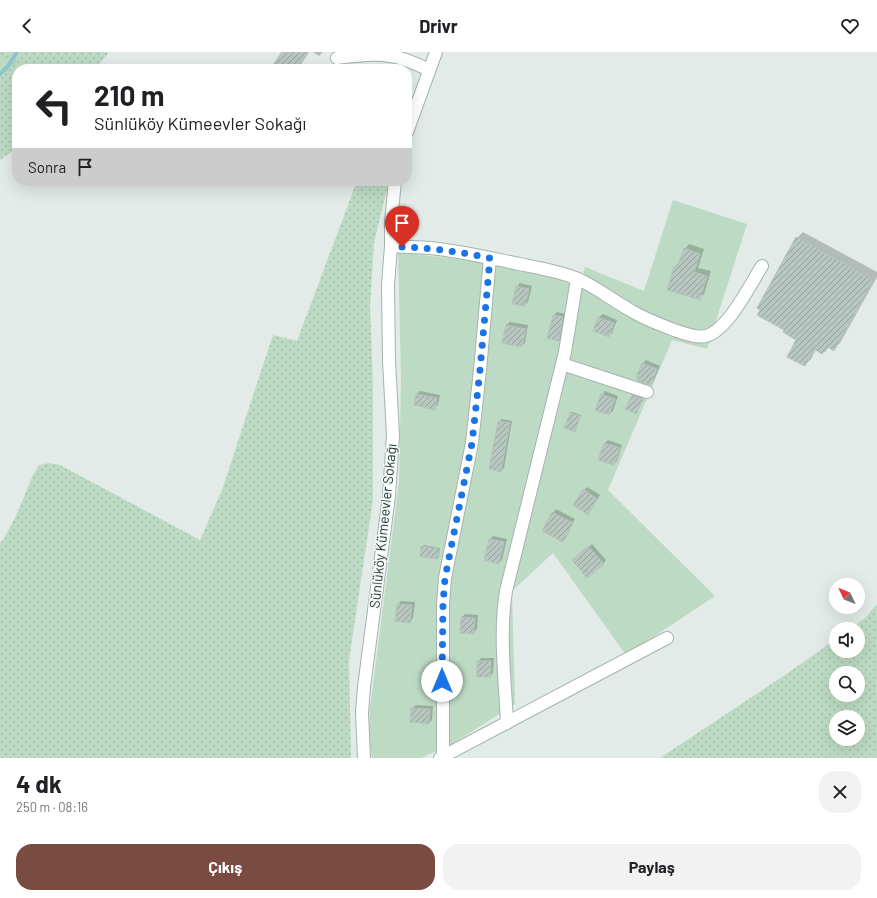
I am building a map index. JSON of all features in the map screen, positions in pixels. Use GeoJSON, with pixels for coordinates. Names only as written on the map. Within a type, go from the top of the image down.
{"type":"FeatureCollection","features":[{"type":"Feature","properties":{"kind":"street"},"geometry":{"type":"LineString","coordinates":[[412,118],[436,52]]}},
{"type":"Feature","properties":{"kind":"street"},"geometry":{"type":"LineString","coordinates":[[337,58],[362,55],[391,56],[404,59],[429,70]]}},
{"type":"Feature","properties":{"kind":"street","name":"Sünlüköy Kümeevler Sokağı"},"geometry":{"type":"LineString","coordinates":[[364,758],[362,713],[364,687],[389,496],[391,466],[392,429],[388,285],[395,186]]}},
{"type":"Feature","properties":{"kind":"street"},"geometry":{"type":"LineString","coordinates":[[391,246],[430,248],[460,252],[550,271],[577,279],[641,316],[670,329],[697,336],[707,336],[729,318],[740,303],[762,266]]}},
{"type":"Feature","properties":{"kind":"street"},"geometry":{"type":"LineString","coordinates":[[490,258],[472,443],[445,578],[443,604],[442,757],[667,638]]}},
{"type":"Feature","properties":{"kind":"street"},"geometry":{"type":"LineString","coordinates":[[507,723],[503,650],[505,597],[562,364],[577,279]]}},
{"type":"Feature","properties":{"kind":"street"},"geometry":{"type":"LineString","coordinates":[[562,364],[647,392]]}},
{"type":"Feature","properties":{"kind":"green space"},"geometry":{"type":"Polygon","coordinates":[[[0,52],[109,52],[99,64],[12,64],[12,152],[0,160],[0,52]]]}},
{"type":"Feature","properties":{"kind":"green space"},"geometry":{"type":"Polygon","coordinates":[[[9,52],[23,52],[0,79],[0,63],[9,52]]]}},
{"type":"Feature","properties":{"kind":"green space"},"geometry":{"type":"Polygon","coordinates":[[[355,186],[388,186],[374,243],[370,307],[373,384],[373,500],[349,660],[351,758],[0,758],[0,543],[16,516],[33,475],[39,465],[49,463],[60,465],[200,540],[222,490],[273,335],[297,341],[355,186]]]}},
{"type":"Feature","properties":{"kind":"green space"},"geometry":{"type":"Polygon","coordinates":[[[673,200],[747,224],[707,349],[672,340],[608,490],[715,596],[626,655],[553,553],[512,591],[515,704],[452,744],[421,758],[372,758],[369,741],[370,708],[399,482],[401,378],[398,252],[482,262],[569,280],[581,284],[585,267],[644,291],[673,200]]]}},
{"type":"Feature","properties":{"kind":"green space"},"geometry":{"type":"Polygon","coordinates":[[[877,604],[877,758],[660,758],[829,644],[829,658],[865,658],[865,622],[860,622],[877,604]]]}},
{"type":"Feature","properties":{"kind":"building"},"geometry":{"type":"Polygon","coordinates":[[[282,52],[309,52],[301,64],[274,64],[282,52]]]}},
{"type":"Feature","properties":{"kind":"building"},"geometry":{"type":"Polygon","coordinates":[[[796,237],[873,280],[834,351],[828,347],[822,354],[814,349],[805,366],[787,357],[796,340],[783,332],[784,330],[757,315],[760,310],[757,308],[796,237]]]}},
{"type":"Feature","properties":{"kind":"building"},"geometry":{"type":"Polygon","coordinates":[[[684,248],[700,254],[694,272],[707,276],[700,300],[667,290],[674,266],[677,267],[684,248]]]}},
{"type":"Feature","properties":{"kind":"building"},"geometry":{"type":"Polygon","coordinates":[[[516,286],[529,289],[525,306],[512,304],[516,286]]]}},
{"type":"Feature","properties":{"kind":"building"},"geometry":{"type":"Polygon","coordinates":[[[553,315],[563,317],[559,341],[547,338],[553,315]]]}},
{"type":"Feature","properties":{"kind":"building"},"geometry":{"type":"Polygon","coordinates":[[[598,317],[614,323],[609,337],[593,331],[598,317]]]}},
{"type":"Feature","properties":{"kind":"building"},"geometry":{"type":"Polygon","coordinates":[[[506,325],[526,329],[522,347],[502,343],[506,325]]]}},
{"type":"Feature","properties":{"kind":"building"},"geometry":{"type":"Polygon","coordinates":[[[642,363],[657,369],[651,385],[638,381],[639,380],[636,378],[642,363]]]}},
{"type":"Feature","properties":{"kind":"building"},"geometry":{"type":"Polygon","coordinates":[[[416,394],[437,398],[435,410],[414,405],[416,394]]]}},
{"type":"Feature","properties":{"kind":"building"},"geometry":{"type":"Polygon","coordinates":[[[601,394],[615,399],[609,415],[595,410],[601,394]]]}},
{"type":"Feature","properties":{"kind":"building"},"geometry":{"type":"Polygon","coordinates":[[[632,395],[643,399],[636,414],[625,409],[632,395]]]}},
{"type":"Feature","properties":{"kind":"building"},"geometry":{"type":"Polygon","coordinates":[[[570,413],[580,416],[575,432],[564,428],[570,413]]]}},
{"type":"Feature","properties":{"kind":"building"},"geometry":{"type":"Polygon","coordinates":[[[498,421],[510,423],[501,472],[489,469],[498,421]]]}},
{"type":"Feature","properties":{"kind":"building"},"geometry":{"type":"Polygon","coordinates":[[[604,443],[620,448],[614,465],[598,460],[604,443]]]}},
{"type":"Feature","properties":{"kind":"building"},"geometry":{"type":"Polygon","coordinates":[[[583,489],[597,499],[588,515],[573,505],[583,489]]]}},
{"type":"Feature","properties":{"kind":"building"},"geometry":{"type":"Polygon","coordinates":[[[552,512],[573,523],[563,542],[542,531],[552,512]]]}},
{"type":"Feature","properties":{"kind":"building"},"geometry":{"type":"Polygon","coordinates":[[[489,539],[504,542],[499,564],[484,560],[489,539]]]}},
{"type":"Feature","properties":{"kind":"building"},"geometry":{"type":"Polygon","coordinates":[[[421,546],[439,549],[438,559],[420,557],[421,546]]]}},
{"type":"Feature","properties":{"kind":"building"},"geometry":{"type":"Polygon","coordinates":[[[588,546],[604,564],[587,578],[572,560],[588,546]]]}},
{"type":"Feature","properties":{"kind":"building"},"geometry":{"type":"Polygon","coordinates":[[[397,604],[412,605],[410,623],[395,621],[397,604]]]}},
{"type":"Feature","properties":{"kind":"building"},"geometry":{"type":"Polygon","coordinates":[[[461,617],[475,618],[474,634],[460,633],[461,617]]]}},
{"type":"Feature","properties":{"kind":"building"},"geometry":{"type":"Polygon","coordinates":[[[477,661],[491,661],[490,677],[477,677],[477,661]]]}},
{"type":"Feature","properties":{"kind":"building"},"geometry":{"type":"Polygon","coordinates":[[[411,708],[430,709],[429,724],[410,722],[411,708]]]}},
{"type":"Feature","properties":{"kind":"waterway"},"geometry":{"type":"LineString","coordinates":[[0,74],[8,66],[17,52]]}},
{"type":"Feature","properties":{"kind":"route"},"geometry":{"type":"LineString","coordinates":[[402,247],[430,248],[490,258],[472,443],[445,578],[443,604],[442,681]]}}]}
